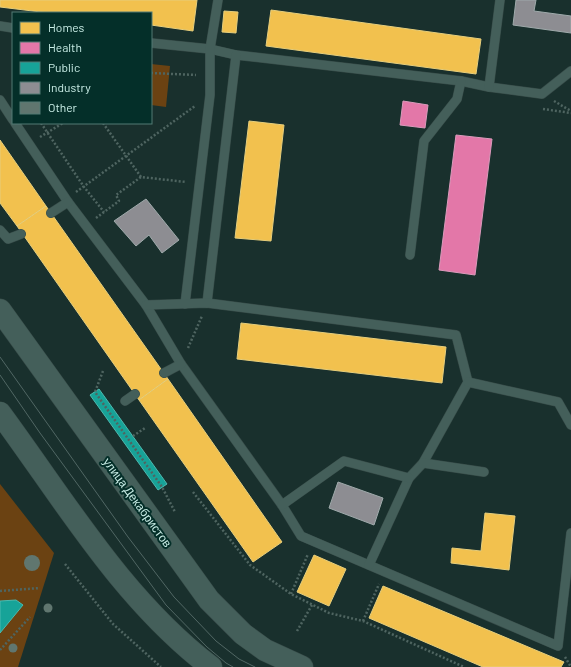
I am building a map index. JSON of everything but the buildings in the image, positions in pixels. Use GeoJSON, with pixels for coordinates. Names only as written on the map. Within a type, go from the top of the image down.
{"type":"FeatureCollection","features":[{"type":"Feature","properties":{"kind":"main road","name":"улица Декабристов"},"geometry":{"type":"LineString","coordinates":[[0,310],[209,600],[243,634],[265,650],[302,667]]}},
{"type":"Feature","properties":{"kind":"main road"},"geometry":{"type":"LineString","coordinates":[[0,412],[98,549],[130,591],[156,619],[193,654],[211,667]]}},
{"type":"Feature","properties":{"kind":"lane"},"geometry":{"type":"LineString","coordinates":[[185,304],[198,184],[210,94],[210,50],[218,0]]}},
{"type":"Feature","properties":{"kind":"lane"},"geometry":{"type":"LineString","coordinates":[[489,87],[500,0]]}},
{"type":"Feature","properties":{"kind":"lane"},"geometry":{"type":"LineString","coordinates":[[0,26],[12,28]]}},
{"type":"Feature","properties":{"kind":"lane"},"geometry":{"type":"LineString","coordinates":[[152,43],[210,50],[236,55],[460,81],[489,87],[542,94],[571,71]]}},
{"type":"Feature","properties":{"kind":"lane"},"geometry":{"type":"LineString","coordinates":[[208,303],[236,55]]}},
{"type":"Feature","properties":{"kind":"lane"},"geometry":{"type":"LineString","coordinates":[[410,255],[424,141],[457,99],[460,81]]}},
{"type":"Feature","properties":{"kind":"lane"},"geometry":{"type":"LineString","coordinates":[[0,100],[12,118]]}},
{"type":"Feature","properties":{"kind":"lane"},"geometry":{"type":"LineString","coordinates":[[16,124],[66,200],[146,305],[181,364],[282,505],[300,536],[558,646],[571,533]]}},
{"type":"Feature","properties":{"kind":"lane"},"geometry":{"type":"LineString","coordinates":[[52,213],[66,200]]}},
{"type":"Feature","properties":{"kind":"lane"},"geometry":{"type":"LineString","coordinates":[[0,230],[8,239],[22,234]]}},
{"type":"Feature","properties":{"kind":"lane"},"geometry":{"type":"LineString","coordinates":[[146,305],[208,303],[456,334],[468,382],[423,463],[409,478],[369,565]]}},
{"type":"Feature","properties":{"kind":"lane"},"geometry":{"type":"LineString","coordinates":[[164,374],[181,364]]}},
{"type":"Feature","properties":{"kind":"lane"},"geometry":{"type":"LineString","coordinates":[[468,382],[558,402],[571,425]]}},
{"type":"Feature","properties":{"kind":"lane"},"geometry":{"type":"LineString","coordinates":[[125,401],[134,394]]}},
{"type":"Feature","properties":{"kind":"lane"},"geometry":{"type":"LineString","coordinates":[[282,505],[344,461],[409,478]]}},
{"type":"Feature","properties":{"kind":"lane"},"geometry":{"type":"LineString","coordinates":[[423,463],[484,472]]}},
{"type":"Feature","properties":{"kind":"path"},"geometry":{"type":"LineString","coordinates":[[152,73],[210,75]]}},
{"type":"Feature","properties":{"kind":"path"},"geometry":{"type":"LineString","coordinates":[[66,200],[210,94]]}},
{"type":"Feature","properties":{"kind":"path"},"geometry":{"type":"LineString","coordinates":[[42,124],[84,187],[104,212]]}},
{"type":"Feature","properties":{"kind":"path"},"geometry":{"type":"LineString","coordinates":[[29,144],[61,124]]}},
{"type":"Feature","properties":{"kind":"path"},"geometry":{"type":"LineString","coordinates":[[104,124],[141,177]]}},
{"type":"Feature","properties":{"kind":"path"},"geometry":{"type":"LineString","coordinates":[[86,226],[119,201],[116,195],[141,177],[198,184]]}},
{"type":"Feature","properties":{"kind":"path"},"geometry":{"type":"LineString","coordinates":[[181,364],[208,303]]}},
{"type":"Feature","properties":{"kind":"path"},"geometry":{"type":"LineString","coordinates":[[103,371],[95,392],[162,487],[175,512]]}},
{"type":"Feature","properties":{"kind":"path"},"geometry":{"type":"LineString","coordinates":[[133,436],[145,428]]}},
{"type":"Feature","properties":{"kind":"path"},"geometry":{"type":"LineString","coordinates":[[193,492],[250,566],[291,594],[329,613],[363,621],[464,667]]}},
{"type":"Feature","properties":{"kind":"path"},"geometry":{"type":"LineString","coordinates":[[291,594],[314,541]]}},
{"type":"Feature","properties":{"kind":"path"},"geometry":{"type":"LineString","coordinates":[[65,564],[113,624],[161,667]]}},
{"type":"Feature","properties":{"kind":"path"},"geometry":{"type":"LineString","coordinates":[[363,621],[384,572]]}},
{"type":"Feature","properties":{"kind":"path"},"geometry":{"type":"LineString","coordinates":[[0,591],[40,588]]}},
{"type":"Feature","properties":{"kind":"path"},"geometry":{"type":"LineString","coordinates":[[297,631],[312,605]]}},
{"type":"Feature","properties":{"kind":"path"},"geometry":{"type":"LineString","coordinates":[[0,650],[30,617]]}},
{"type":"Feature","properties":{"kind":"shaded area"},"geometry":{"type":"Polygon","coordinates":[[[152,64],[170,66],[166,107],[152,105],[152,64]]]}},
{"type":"Feature","properties":{"kind":"shaded area"},"geometry":{"type":"Polygon","coordinates":[[[0,484],[54,553],[18,667],[0,667],[0,484]]]}},
{"type":"Feature","properties":{"kind":"tram line"},"geometry":{"type":"LineString","coordinates":[[0,357],[128,537],[174,597],[216,641],[239,659],[255,667]]}},
{"type":"Feature","properties":{"kind":"tram line"},"geometry":{"type":"LineString","coordinates":[[0,375],[40,433],[166,605],[207,647],[233,667]]}}]}
